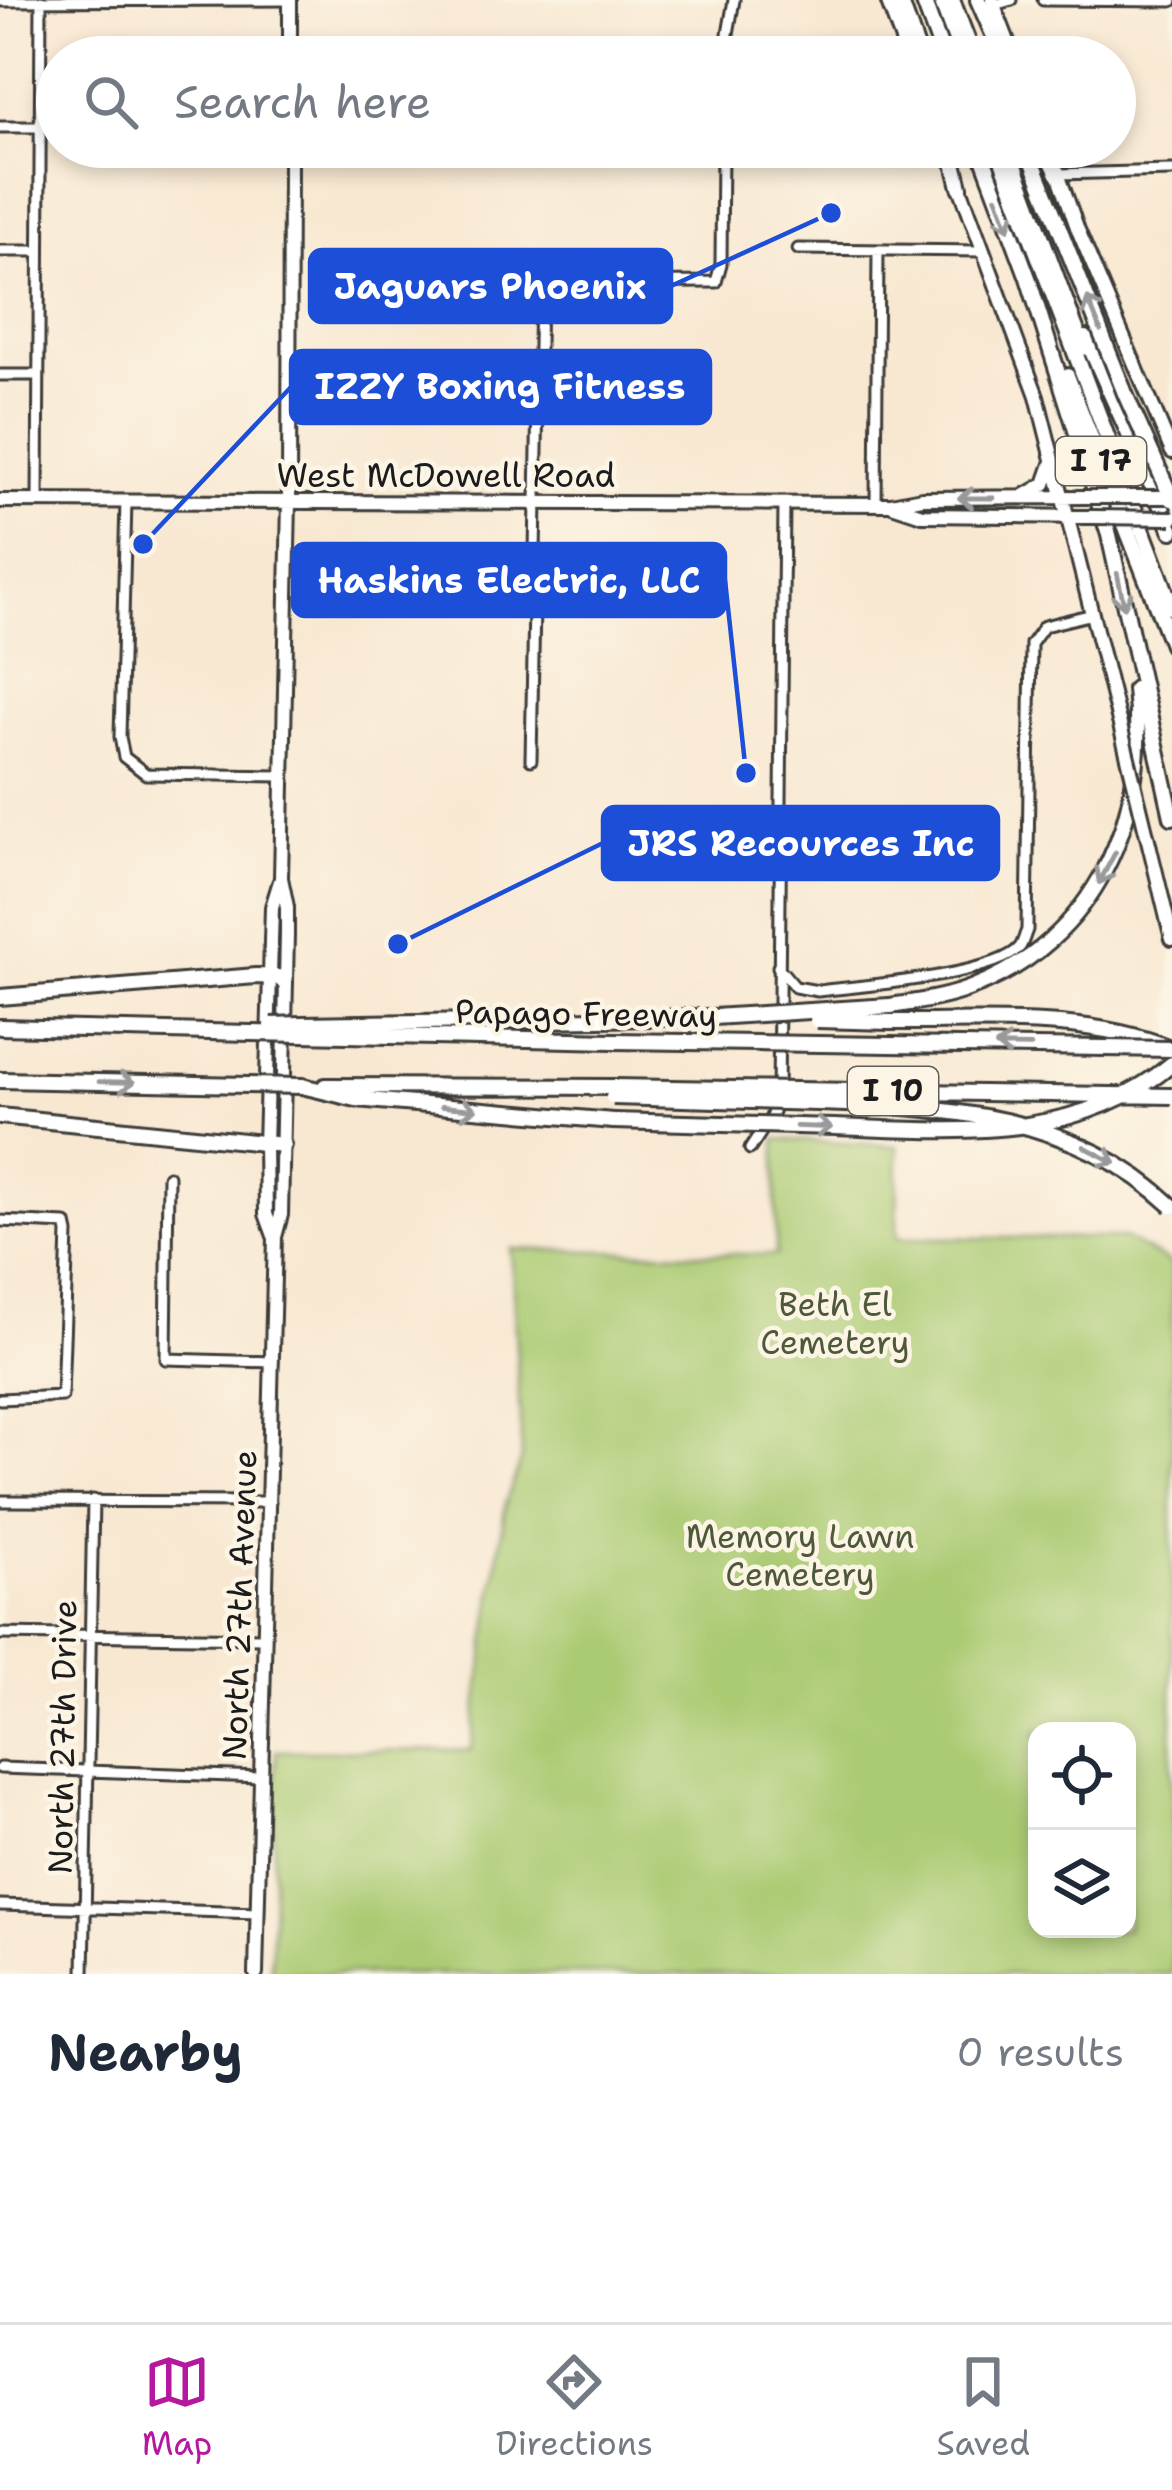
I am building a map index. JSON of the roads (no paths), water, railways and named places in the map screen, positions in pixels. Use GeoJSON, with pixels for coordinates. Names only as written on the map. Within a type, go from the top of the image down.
{"type":"FeatureCollection","features":[{"type":"Feature","properties":{"kind":"highway"},"geometry":{"type":"LineString","coordinates":[[900,0],[913,36]]}},
{"type":"Feature","properties":{"kind":"highway"},"geometry":{"type":"LineString","coordinates":[[923,0],[936,36]]}},
{"type":"Feature","properties":{"kind":"highway"},"geometry":{"type":"LineString","coordinates":[[940,0],[954,36]]}},
{"type":"Feature","properties":{"kind":"highway"},"geometry":{"type":"LineString","coordinates":[[952,0],[966,36]]}},
{"type":"Feature","properties":{"kind":"highway"},"geometry":{"type":"LineString","coordinates":[[975,0],[986,36]]}},
{"type":"Feature","properties":{"kind":"highway"},"geometry":{"type":"LineString","coordinates":[[975,0],[993,36]]}},
{"type":"Feature","properties":{"kind":"highway"},"geometry":{"type":"LineString","coordinates":[[953,168],[960,187]]}},
{"type":"Feature","properties":{"kind":"highway","name":"I 17"},"geometry":{"type":"LineString","coordinates":[[987,168],[1172,646]]}},
{"type":"Feature","properties":{"kind":"highway"},"geometry":{"type":"LineString","coordinates":[[1005,168],[1172,608]]}},
{"type":"Feature","properties":{"kind":"highway","name":"I 17"},"geometry":{"type":"LineString","coordinates":[[1016,168],[1172,589]]}},
{"type":"Feature","properties":{"kind":"highway"},"geometry":{"type":"LineString","coordinates":[[1035,168],[1172,498]]}},
{"type":"Feature","properties":{"kind":"highway"},"geometry":{"type":"LineString","coordinates":[[1056,168],[1058,174]]}},
{"type":"Feature","properties":{"kind":"highway"},"geometry":{"type":"LineString","coordinates":[[1028,278],[1109,535],[1172,817]]}},
{"type":"Feature","properties":{"kind":"highway"},"geometry":{"type":"LineString","coordinates":[[1063,291],[1172,531]]}},
{"type":"Feature","properties":{"kind":"highway"},"geometry":{"type":"LineString","coordinates":[[890,1014],[967,990],[1022,963],[1071,922],[1091,896],[1119,842],[1136,781],[1139,739],[1129,630]]}},
{"type":"Feature","properties":{"kind":"highway"},"geometry":{"type":"LineString","coordinates":[[0,997],[269,976],[285,983]]}},
{"type":"Feature","properties":{"kind":"highway"},"geometry":{"type":"LineString","coordinates":[[302,1029],[614,1017],[890,1014],[1114,1033],[1172,1049]]}},
{"type":"Feature","properties":{"kind":"highway","name":"Papago Freeway"},"geometry":{"type":"LineString","coordinates":[[0,1027],[302,1029],[614,1041],[1172,1049]]}},
{"type":"Feature","properties":{"kind":"highway"},"geometry":{"type":"LineString","coordinates":[[302,1086],[356,1099],[613,1121],[1018,1128],[1099,1107],[1172,1064]]}},
{"type":"Feature","properties":{"kind":"highway","name":"I 10"},"geometry":{"type":"LineString","coordinates":[[0,1080],[613,1092],[1172,1096]]}},
{"type":"Feature","properties":{"kind":"highway"},"geometry":{"type":"LineString","coordinates":[[613,1092],[922,1107],[999,1118],[1042,1129],[1100,1154],[1172,1206]]}},
{"type":"Feature","properties":{"kind":"highway"},"geometry":{"type":"LineString","coordinates":[[0,1116],[283,1145]]}},
{"type":"Feature","properties":{"kind":"main road"},"geometry":{"type":"LineString","coordinates":[[290,0],[290,36]]}},
{"type":"Feature","properties":{"kind":"main road"},"geometry":{"type":"LineString","coordinates":[[886,0],[900,36]]}},
{"type":"Feature","properties":{"kind":"main road"},"geometry":{"type":"LineString","coordinates":[[993,2],[1006,36]]}},
{"type":"Feature","properties":{"kind":"main road","name":"North 27th Avenue"},"geometry":{"type":"LineString","coordinates":[[256,1974],[275,1237],[281,1215],[283,1145],[287,907],[281,878],[290,168]]}},
{"type":"Feature","properties":{"kind":"main road"},"geometry":{"type":"LineString","coordinates":[[1058,174],[1172,452]]}},
{"type":"Feature","properties":{"kind":"main road"},"geometry":{"type":"LineString","coordinates":[[960,187],[1037,397],[1172,938]]}},
{"type":"Feature","properties":{"kind":"main road"},"geometry":{"type":"LineString","coordinates":[[1020,497],[1047,481],[1052,451]]}},
{"type":"Feature","properties":{"kind":"main road","name":"West McDowell Road"},"geometry":{"type":"LineString","coordinates":[[0,501],[884,504],[922,498],[1172,498]]}},
{"type":"Feature","properties":{"kind":"main road","name":"West McDowell Road"},"geometry":{"type":"LineString","coordinates":[[884,504],[922,515],[1172,518]]}},
{"type":"Feature","properties":{"kind":"main road","name":"North 27th Avenue"},"geometry":{"type":"LineString","coordinates":[[275,1237],[266,1214],[265,1144],[272,907],[281,878]]}},
{"type":"Feature","properties":{"kind":"street"},"geometry":{"type":"LineString","coordinates":[[0,1],[290,0]]}},
{"type":"Feature","properties":{"kind":"street"},"geometry":{"type":"LineString","coordinates":[[728,36],[734,0]]}},
{"type":"Feature","properties":{"kind":"street"},"geometry":{"type":"LineString","coordinates":[[993,2],[1012,0]]}},
{"type":"Feature","properties":{"kind":"street"},"geometry":{"type":"LineString","coordinates":[[1042,0],[1172,1]]}},
{"type":"Feature","properties":{"kind":"street"},"geometry":{"type":"LineString","coordinates":[[40,36],[41,1]]}},
{"type":"Feature","properties":{"kind":"street"},"geometry":{"type":"LineString","coordinates":[[0,127],[36,127]]}},
{"type":"Feature","properties":{"kind":"street"},"geometry":{"type":"LineString","coordinates":[[38,501],[39,168]]}},
{"type":"Feature","properties":{"kind":"street"},"geometry":{"type":"LineString","coordinates":[[532,760],[543,288],[553,283],[716,282],[722,264],[722,168]]}},
{"type":"Feature","properties":{"kind":"street"},"geometry":{"type":"LineString","coordinates":[[1058,174],[1172,171]]}},
{"type":"Feature","properties":{"kind":"street"},"geometry":{"type":"LineString","coordinates":[[799,249],[983,251]]}},
{"type":"Feature","properties":{"kind":"street"},"geometry":{"type":"LineString","coordinates":[[878,250],[884,504]]}},
{"type":"Feature","properties":{"kind":"street"},"geometry":{"type":"LineString","coordinates":[[0,251],[39,251]]}},
{"type":"Feature","properties":{"kind":"street"},"geometry":{"type":"LineString","coordinates":[[0,375],[38,375]]}},
{"type":"Feature","properties":{"kind":"street"},"geometry":{"type":"LineString","coordinates":[[126,501],[120,737],[124,757],[146,774],[283,776]]}},
{"type":"Feature","properties":{"kind":"street"},"geometry":{"type":"LineString","coordinates":[[750,1149],[778,1098],[784,504]]}},
{"type":"Feature","properties":{"kind":"street"},"geometry":{"type":"LineString","coordinates":[[777,964],[794,987],[818,991],[973,968],[1020,946],[1027,929],[1029,652],[1044,626],[1093,614]]}},
{"type":"Feature","properties":{"kind":"street"},"geometry":{"type":"LineString","coordinates":[[168,1176],[166,1359],[273,1362]]}},
{"type":"Feature","properties":{"kind":"street"},"geometry":{"type":"LineString","coordinates":[[0,1221],[66,1224],[62,1396],[0,1399]]}},
{"type":"Feature","properties":{"kind":"street","name":"North 27th Drive"},"geometry":{"type":"LineString","coordinates":[[84,1974],[93,1500]]}},
{"type":"Feature","properties":{"kind":"street"},"geometry":{"type":"LineString","coordinates":[[0,1501],[270,1502]]}},
{"type":"Feature","properties":{"kind":"street"},"geometry":{"type":"LineString","coordinates":[[0,1634],[265,1638]]}},
{"type":"Feature","properties":{"kind":"street"},"geometry":{"type":"LineString","coordinates":[[0,1768],[261,1777]]}},
{"type":"Feature","properties":{"kind":"street"},"geometry":{"type":"LineString","coordinates":[[0,1905],[258,1913]]}},
{"type":"Feature","properties":{"kind":"place","name":"Jaguars Phoenix"},"geometry":{"type":"Point","coordinates":[831,213]}},
{"type":"Feature","properties":{"kind":"place","name":"IZZY Boxing Fitness"},"geometry":{"type":"Point","coordinates":[143,544]}},
{"type":"Feature","properties":{"kind":"place","name":"Haskins Electric, LLC"},"geometry":{"type":"Point","coordinates":[746,773]}},
{"type":"Feature","properties":{"kind":"place","name":"JRS Recources Inc"},"geometry":{"type":"Point","coordinates":[398,944]}},
{"type":"Feature","properties":{"kind":"park label","name":"Beth El Cemetery"},"geometry":{"type":"Point","coordinates":[835,1323]}},
{"type":"Feature","properties":{"kind":"park label","name":"Memory Lawn Cemetery"},"geometry":{"type":"Point","coordinates":[800,1555]}}]}
